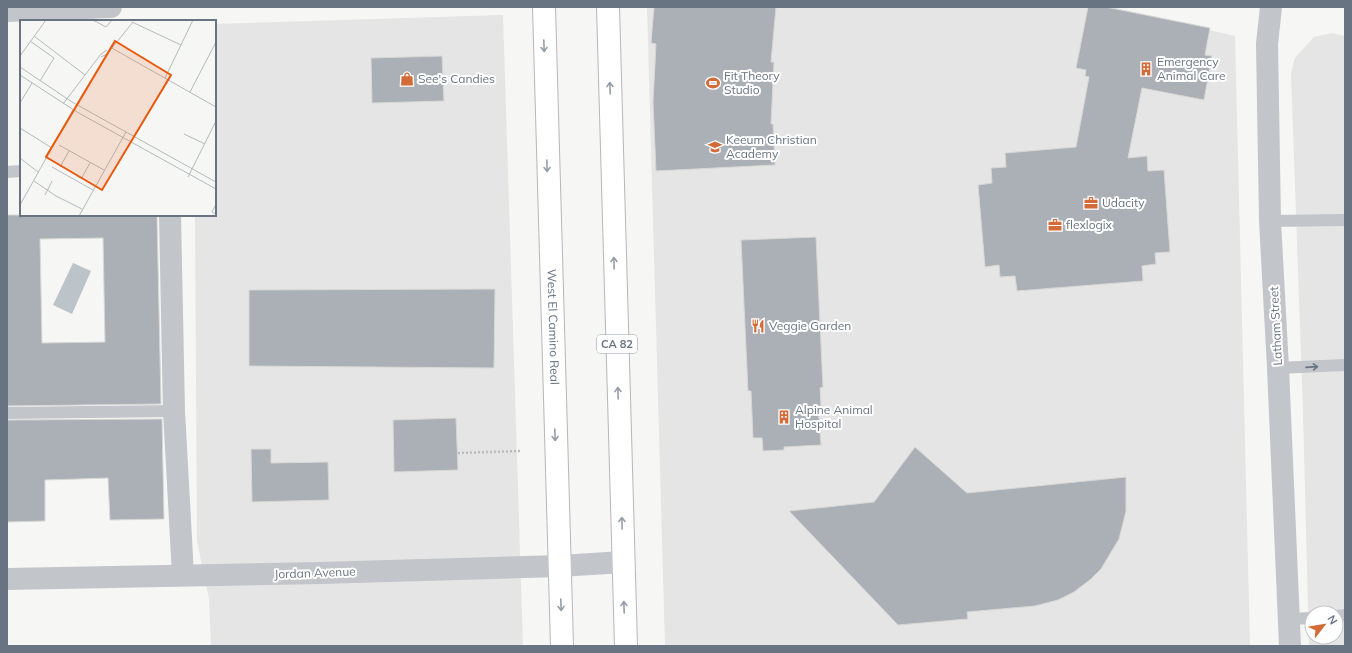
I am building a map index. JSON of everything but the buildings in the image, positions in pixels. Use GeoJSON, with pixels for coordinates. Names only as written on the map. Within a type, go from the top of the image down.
{"type":"FeatureCollection","features":[{"type":"Feature","properties":{"kind":"main road","name":"West El Camino Real"},"geometry":{"type":"LineString","coordinates":[[544,7],[562,646]]}},
{"type":"Feature","properties":{"kind":"main road","name":"CA 82"},"geometry":{"type":"LineString","coordinates":[[608,7],[626,646]]}},
{"type":"Feature","properties":{"kind":"street"},"geometry":{"type":"LineString","coordinates":[[7,11],[111,7]]}},
{"type":"Feature","properties":{"kind":"street","name":"Latham Street"},"geometry":{"type":"LineString","coordinates":[[1271,7],[1267,44],[1270,221],[1290,646]]}},
{"type":"Feature","properties":{"kind":"street"},"geometry":{"type":"LineString","coordinates":[[170,216],[174,411],[183,575]]}},
{"type":"Feature","properties":{"kind":"street","name":"Jordan Avenue"},"geometry":{"type":"LineString","coordinates":[[7,578],[560,566],[623,562]]}},
{"type":"Feature","properties":{"kind":"lane"},"geometry":{"type":"LineString","coordinates":[[7,172],[20,171]]}},
{"type":"Feature","properties":{"kind":"lane"},"geometry":{"type":"LineString","coordinates":[[1270,221],[1345,220]]}},
{"type":"Feature","properties":{"kind":"lane"},"geometry":{"type":"LineString","coordinates":[[1278,368],[1345,365]]}},
{"type":"Feature","properties":{"kind":"lane"},"geometry":{"type":"LineString","coordinates":[[7,413],[174,411]]}},
{"type":"Feature","properties":{"kind":"lane"},"geometry":{"type":"LineString","coordinates":[[1289,619],[1304,618]]}},
{"type":"Feature","properties":{"kind":"path"},"geometry":{"type":"LineString","coordinates":[[458,453],[521,451]]}},
{"type":"Feature","properties":{"kind":"shaded area"},"geometry":{"type":"Polygon","coordinates":[[[647,7],[1112,7],[1235,36],[1250,646],[665,646],[647,7]]]}},
{"type":"Feature","properties":{"kind":"shaded area"},"geometry":{"type":"Polygon","coordinates":[[[503,15],[523,646],[211,646],[209,599],[197,541],[195,216],[216,216],[216,24],[503,15]]]}},
{"type":"Feature","properties":{"kind":"shaded area"},"geometry":{"type":"Polygon","coordinates":[[[1332,33],[1345,36],[1345,646],[1309,646],[1344,645],[1344,605],[1308,605],[1291,73],[1295,58],[1314,37],[1332,33]]]}},
{"type":"Feature","properties":{"kind":"shaded area"},"geometry":{"type":"Polygon","coordinates":[[[73,263],[91,271],[72,314],[53,305],[73,263]]]}},
{"type":"Feature","properties":{"kind":"place","name":"Emergency Animal Care"},"geometry":{"type":"Point","coordinates":[1146,69]}},
{"type":"Feature","properties":{"kind":"place","name":"See's Candies"},"geometry":{"type":"Point","coordinates":[407,79]}},
{"type":"Feature","properties":{"kind":"place","name":"Fit Theory Studio"},"geometry":{"type":"Point","coordinates":[713,83]}},
{"type":"Feature","properties":{"kind":"place","name":"Keeum Christian Academy"},"geometry":{"type":"Point","coordinates":[715,147]}},
{"type":"Feature","properties":{"kind":"place","name":"Udacity"},"geometry":{"type":"Point","coordinates":[1091,203]}},
{"type":"Feature","properties":{"kind":"place","name":"flexlogix"},"geometry":{"type":"Point","coordinates":[1055,225]}},
{"type":"Feature","properties":{"kind":"place","name":"Veggie Garden"},"geometry":{"type":"Point","coordinates":[758,326]}},
{"type":"Feature","properties":{"kind":"place","name":"Alpine Animal Hospital"},"geometry":{"type":"Point","coordinates":[784,417]}}]}
